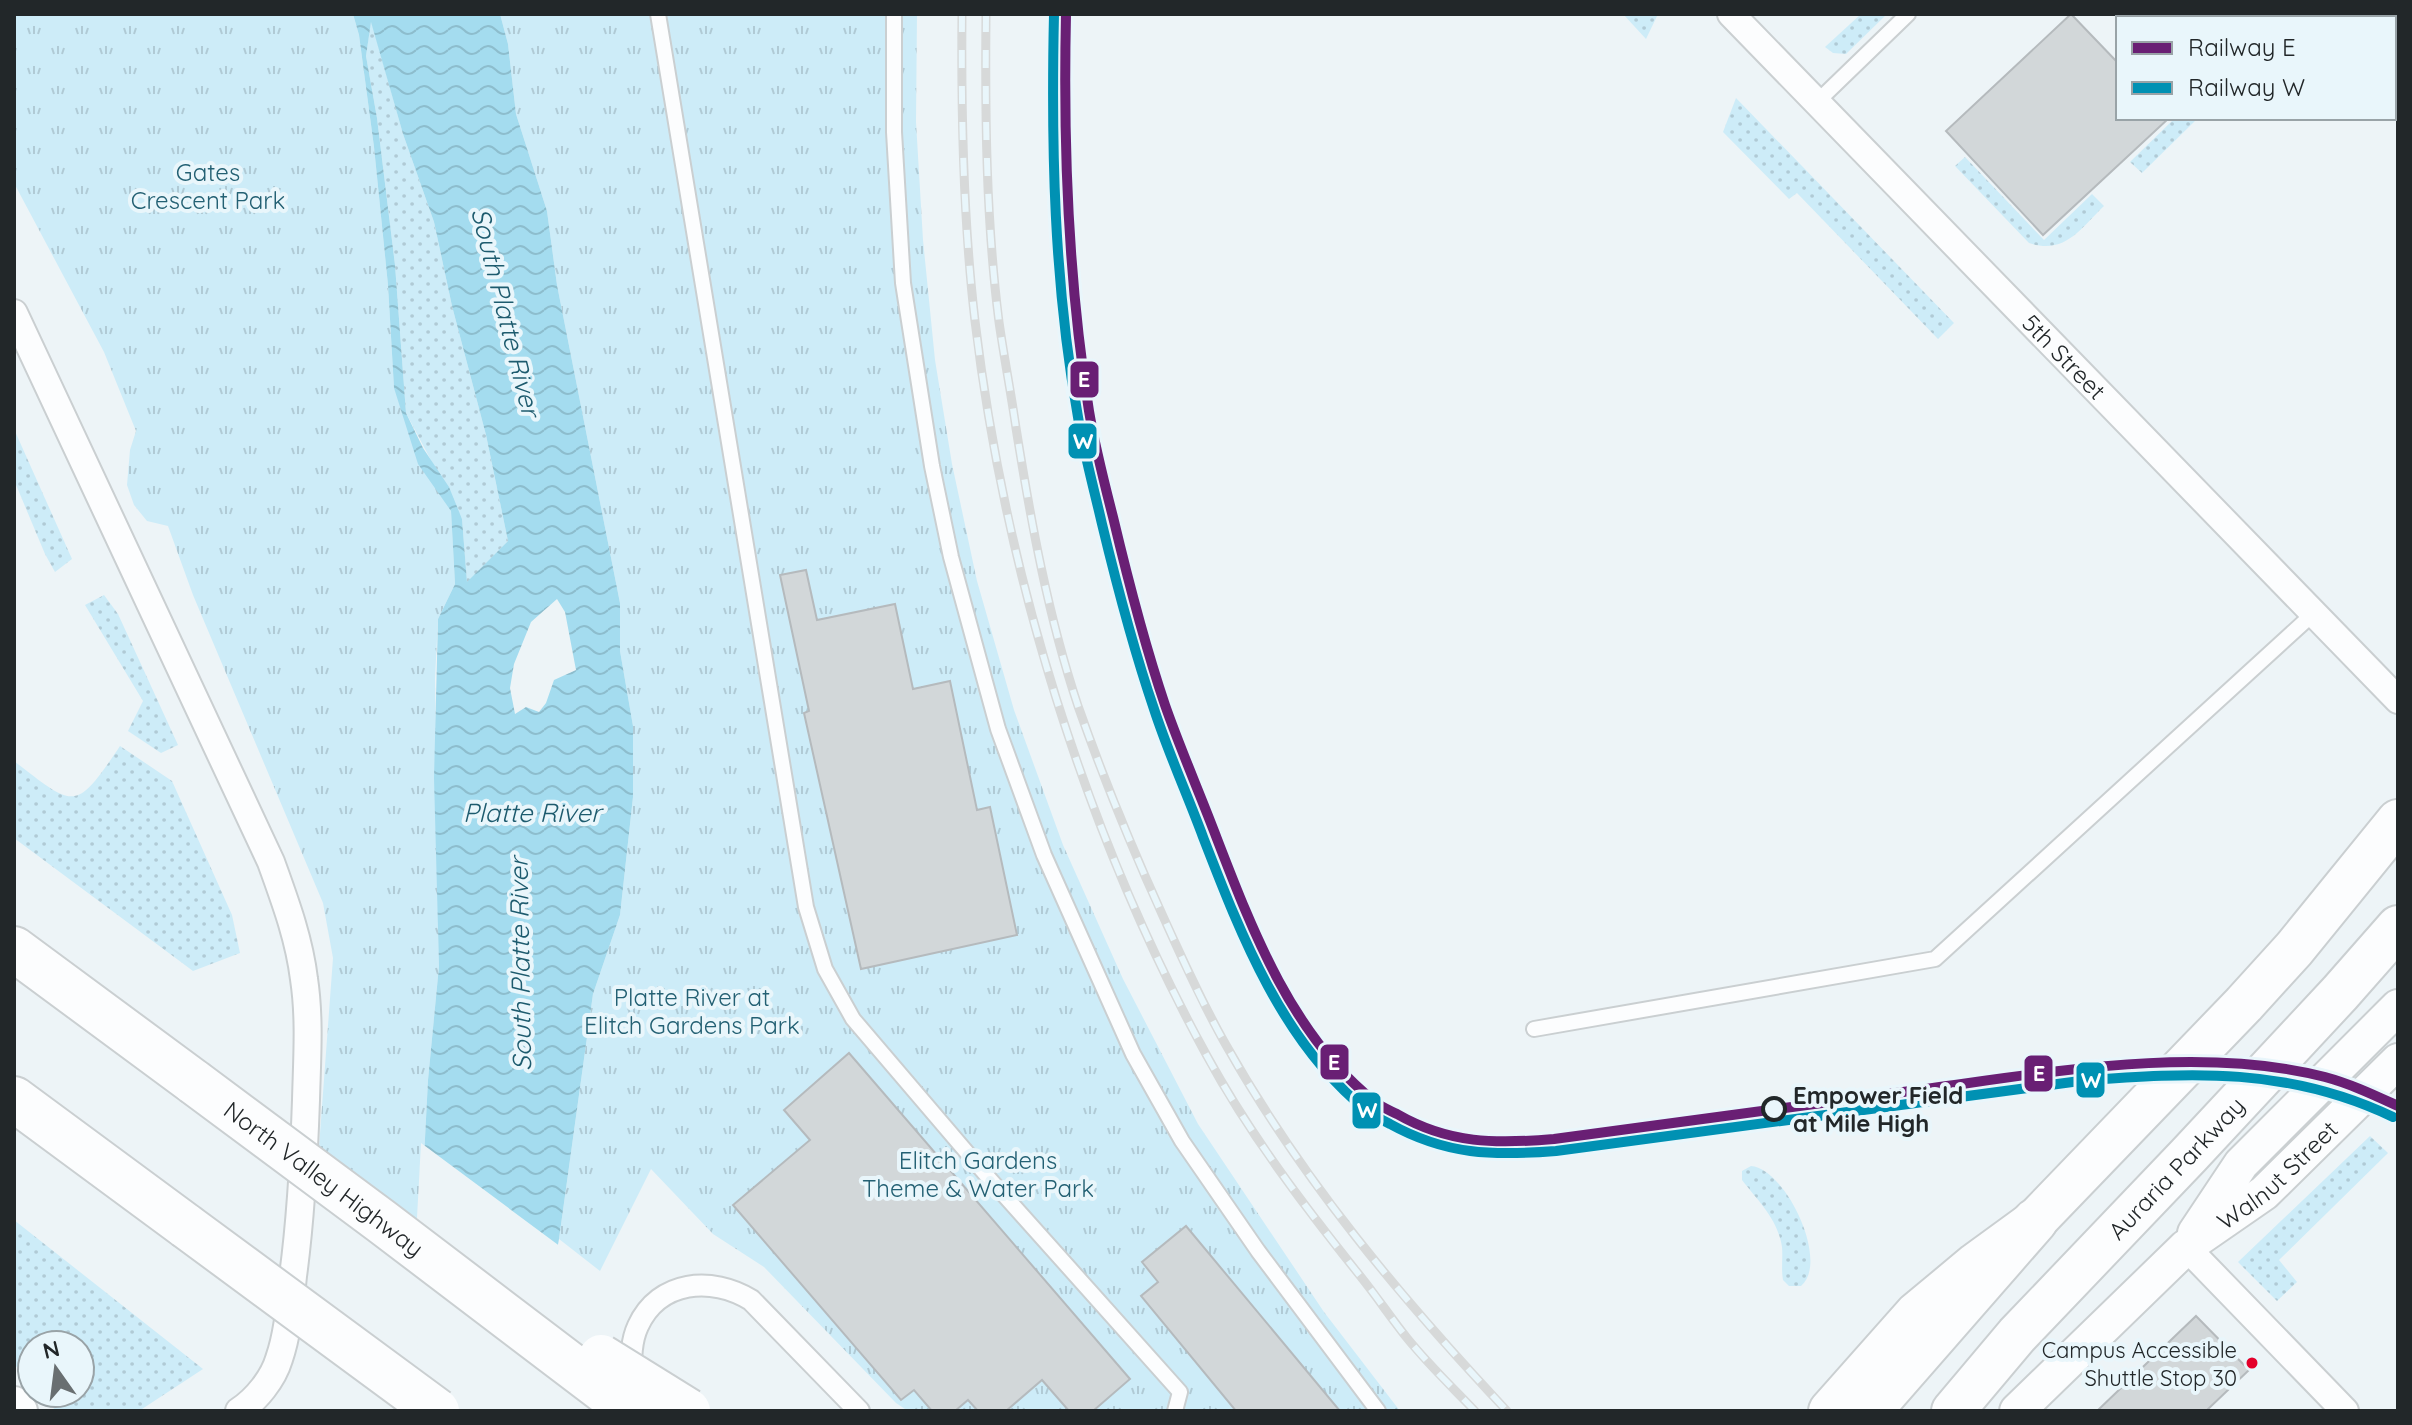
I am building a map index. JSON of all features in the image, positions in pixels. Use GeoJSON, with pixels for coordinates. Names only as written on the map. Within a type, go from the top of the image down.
{"type":"FeatureCollection","features":[{"type":"Feature","properties":{"kind":"highway","name":"North Valley Highway"},"geometry":{"type":"LineString","coordinates":[[14,949],[631,1411]]}},
{"type":"Feature","properties":{"kind":"highway"},"geometry":{"type":"LineString","coordinates":[[14,1099],[437,1411]]}},
{"type":"Feature","properties":{"kind":"highway"},"geometry":{"type":"LineString","coordinates":[[381,1221],[688,1411]]}},
{"type":"Feature","properties":{"kind":"highway"},"geometry":{"type":"LineString","coordinates":[[1869,1411],[2035,1221]]}},
{"type":"Feature","properties":{"kind":"main road"},"geometry":{"type":"LineString","coordinates":[[1830,1411],[1916,1314],[1976,1264],[2035,1221],[2264,982],[2398,821]]}},
{"type":"Feature","properties":{"kind":"main road","name":"Auraria Parkway"},"geometry":{"type":"LineString","coordinates":[[1953,1411],[2017,1335],[2243,1097],[2398,927]]}},
{"type":"Feature","properties":{"kind":"street","name":"5th Street"},"geometry":{"type":"LineString","coordinates":[[1731,14],[2398,700]]}},
{"type":"Feature","properties":{"kind":"street"},"geometry":{"type":"LineString","coordinates":[[14,313],[271,862],[300,950],[305,983],[308,1055],[301,1213],[285,1339],[278,1363],[266,1384],[239,1411]]}},
{"type":"Feature","properties":{"kind":"street","name":"Walnut Street"},"geometry":{"type":"LineString","coordinates":[[2186,1247],[2241,1164],[2398,1007]]}},
{"type":"Feature","properties":{"kind":"street","name":"Walnut Street"},"geometry":{"type":"LineString","coordinates":[[2017,1411],[2186,1247],[2264,1193],[2398,1061]]}},
{"type":"Feature","properties":{"kind":"street"},"geometry":{"type":"LineString","coordinates":[[2186,1247],[2345,1411]]}},
{"type":"Feature","properties":{"kind":"street"},"geometry":{"type":"LineString","coordinates":[[631,1411],[631,1358],[640,1322],[659,1300],[677,1289],[696,1284],[721,1286],[751,1300],[859,1411]]}},
{"type":"Feature","properties":{"kind":"street"},"geometry":{"type":"LineString","coordinates":[[14,1404],[20,1411]]}},
{"type":"Feature","properties":{"kind":"lane"},"geometry":{"type":"LineString","coordinates":[[658,14],[806,907],[825,969],[853,1019],[987,1176],[1180,1392],[1175,1411]]}},
{"type":"Feature","properties":{"kind":"lane"},"geometry":{"type":"LineString","coordinates":[[894,14],[894,132],[903,283],[932,466],[951,557],[998,729],[1044,855],[1140,1067],[1182,1141],[1258,1251],[1378,1411]]}},
{"type":"Feature","properties":{"kind":"lane"},"geometry":{"type":"LineString","coordinates":[[1817,102],[1908,14]]}},
{"type":"Feature","properties":{"kind":"lane"},"geometry":{"type":"LineString","coordinates":[[1534,1029],[1935,959],[2314,613]]}},
{"type":"Feature","properties":{"kind":"green space","name":"Gates Crescent Park"},"geometry":{"type":"Polygon","coordinates":[[[14,14],[353,14],[359,35],[374,147],[388,285],[394,388],[451,511],[455,584],[438,619],[435,679],[439,966],[428,1080],[419,1255],[317,1174],[333,958],[323,903],[193,595],[168,526],[147,521],[134,505],[127,485],[130,450],[136,431],[104,352],[14,183],[14,14]]]}},
{"type":"Feature","properties":{"kind":"green space","name":"Elitch Gardens Theme & Water Park"},"geometry":{"type":"Polygon","coordinates":[[[500,14],[917,14],[916,122],[923,240],[935,360],[952,464],[977,581],[1014,710],[1063,845],[1123,979],[1198,1124],[1324,1312],[1400,1411],[908,1411],[896,1403],[764,1267],[713,1234],[651,1169],[600,1271],[559,1239],[593,994],[620,915],[633,797],[633,726],[620,651],[620,603],[557,285],[547,211],[516,114],[508,44],[500,14]]]}},
{"type":"Feature","properties":{"kind":"green space"},"geometry":{"type":"Polygon","coordinates":[[[1623,14],[1658,14],[1646,39],[1623,14]]]}},
{"type":"Feature","properties":{"kind":"green space"},"geometry":{"type":"Polygon","coordinates":[[[1861,14],[1887,14],[1846,54],[1833,53],[1825,47],[1861,14]]]}},
{"type":"Feature","properties":{"kind":"green space"},"geometry":{"type":"Polygon","coordinates":[[[371,20],[403,134],[434,222],[452,306],[486,435],[508,541],[467,583],[462,519],[406,413],[395,265],[366,56],[371,20]]]}},
{"type":"Feature","properties":{"kind":"green space"},"geometry":{"type":"Polygon","coordinates":[[[1736,98],[1954,323],[1938,339],[1797,193],[1789,199],[1723,132],[1736,98]]]}},
{"type":"Feature","properties":{"kind":"green space"},"geometry":{"type":"Polygon","coordinates":[[[2173,120],[2196,120],[2142,173],[2130,162],[2173,120]]]}},
{"type":"Feature","properties":{"kind":"green space"},"geometry":{"type":"Polygon","coordinates":[[[1965,157],[2044,240],[2092,194],[2104,206],[2062,243],[2042,246],[2029,243],[1955,166],[1965,157]]]}},
{"type":"Feature","properties":{"kind":"green space"},"geometry":{"type":"Polygon","coordinates":[[[14,429],[72,559],[55,572],[14,480],[14,429]]]}},
{"type":"Feature","properties":{"kind":"green space"},"geometry":{"type":"Polygon","coordinates":[[[104,595],[118,614],[178,745],[161,753],[128,731],[143,701],[85,605],[104,595]]]}},
{"type":"Feature","properties":{"kind":"green space"},"geometry":{"type":"Polygon","coordinates":[[[120,746],[172,781],[232,915],[240,953],[193,971],[14,838],[14,761],[50,788],[62,795],[73,796],[83,793],[93,783],[120,746]]]}},
{"type":"Feature","properties":{"kind":"green space"},"geometry":{"type":"Polygon","coordinates":[[[2370,1136],[2388,1153],[2279,1260],[2297,1282],[2277,1301],[2238,1262],[2370,1136]]]}},
{"type":"Feature","properties":{"kind":"green space"},"geometry":{"type":"Polygon","coordinates":[[[1751,1166],[1764,1171],[1778,1183],[1800,1218],[1810,1258],[1809,1274],[1801,1286],[1789,1286],[1783,1280],[1780,1237],[1766,1211],[1742,1180],[1742,1171],[1751,1166]]]}},
{"type":"Feature","properties":{"kind":"green space"},"geometry":{"type":"Polygon","coordinates":[[[14,1220],[203,1369],[139,1411],[56,1411],[54,1409],[96,1409],[96,1329],[16,1329],[16,1366],[14,1220]]]}},
{"type":"Feature","properties":{"kind":"water","name":"Platte River"},"geometry":{"type":"Polygon","coordinates":[[[353,14],[500,14],[508,44],[516,114],[547,211],[557,285],[620,603],[620,651],[633,726],[633,797],[620,915],[593,994],[559,1239],[544,1322],[419,1255],[428,1080],[439,966],[434,778],[438,619],[455,584],[451,511],[418,464],[394,388],[388,285],[359,35],[353,14]],[[371,22],[366,56],[395,265],[406,413],[423,448],[449,487],[462,519],[467,582],[508,541],[486,435],[452,306],[434,222],[403,134],[371,22]],[[557,599],[531,622],[514,664],[510,688],[515,714],[526,707],[539,712],[546,703],[554,680],[576,670],[565,612],[557,599]]]}},
{"type":"Feature","properties":{"kind":"pier"},"geometry":{"type":"Polygon","coordinates":[[[421,1143],[561,1247],[548,1323],[544,1411],[419,1411],[415,1255],[421,1143]]]}},
{"type":"Feature","properties":{"kind":"building"},"geometry":{"type":"Polygon","coordinates":[[[2071,14],[2116,61],[2116,120],[2167,120],[2043,235],[1946,131],[2071,14]]]}},
{"type":"Feature","properties":{"kind":"building"},"geometry":{"type":"Polygon","coordinates":[[[806,570],[817,620],[895,604],[913,689],[950,681],[977,810],[990,807],[1017,935],[861,969],[804,713],[809,711],[780,575],[806,570]]]}},
{"type":"Feature","properties":{"kind":"building"},"geometry":{"type":"Polygon","coordinates":[[[849,1053],[1130,1379],[1093,1411],[1069,1411],[1042,1380],[1006,1411],[978,1411],[968,1400],[955,1411],[932,1411],[914,1390],[901,1400],[733,1205],[810,1140],[784,1110],[849,1053]]]}},
{"type":"Feature","properties":{"kind":"building"},"geometry":{"type":"Polygon","coordinates":[[[1186,1226],[1340,1411],[1236,1411],[1141,1296],[1158,1282],[1142,1262],[1186,1226]]]}},
{"type":"Feature","properties":{"kind":"building"},"geometry":{"type":"Polygon","coordinates":[[[2196,1316],[2249,1370],[2206,1411],[2097,1411],[2196,1316]]]}},
{"type":"Feature","properties":{"kind":"railway"},"geometry":{"type":"LineString","coordinates":[[962,14],[965,206],[975,321],[989,416],[1029,606],[1088,792],[1163,971],[1241,1114],[1299,1197],[1407,1338],[1475,1411]]}},
{"type":"Feature","properties":{"kind":"railway"},"geometry":{"type":"LineString","coordinates":[[986,14],[989,207],[1001,335],[1041,568],[1067,672],[1097,759],[1139,863],[1192,980],[1256,1095],[1356,1237],[1429,1326],[1507,1411]]}},
{"type":"Feature","properties":{"kind":"rail line","name":"W"},"geometry":{"type":"LineString","coordinates":[[1054,14],[1056,216],[1070,367],[1086,457],[1132,640],[1165,741],[1249,949],[1267,985],[1310,1052],[1336,1083],[1366,1110],[1431,1142],[1491,1153],[1556,1151],[2080,1081],[2162,1076],[2201,1075],[2278,1081],[2316,1089],[2393,1117]]}},
{"type":"Feature","properties":{"kind":"rail line","name":"E"},"geometry":{"type":"LineString","coordinates":[[1066,14],[1068,213],[1082,362],[1097,451],[1143,635],[1183,753],[1259,941],[1297,1012],[1319,1044],[1374,1101],[1416,1124],[1454,1136],[1473,1140],[1533,1141],[2060,1071],[2169,1062],[2274,1067],[2335,1080],[2398,1106]]}},
{"type":"Feature","properties":{"kind":"place","name":"Empower Field at Mile High"},"geometry":{"type":"Point","coordinates":[1774,1109]}},
{"type":"Feature","properties":{"kind":"place","name":"Campus Accessible Shuttle Stop 30"},"geometry":{"type":"Point","coordinates":[2252,1363]}},
{"type":"Feature","properties":{"kind":"water label","name":"South Platte River"},"geometry":{"type":"Point","coordinates":[506,312]}},
{"type":"Feature","properties":{"kind":"water label","name":"South Platte River"},"geometry":{"type":"Point","coordinates":[520,964]}},
{"type":"Feature","properties":{"kind":"park label","name":"Platte River at Elitch Gardens Park"},"geometry":{"type":"Point","coordinates":[692,1011]}}]}
